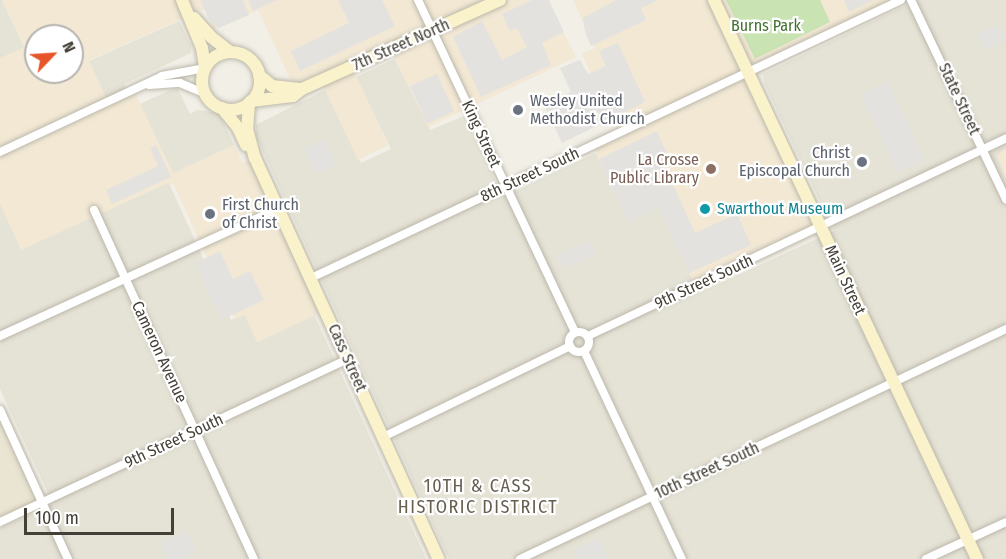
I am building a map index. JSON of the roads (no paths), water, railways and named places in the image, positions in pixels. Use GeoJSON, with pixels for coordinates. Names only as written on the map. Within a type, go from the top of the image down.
{"type":"FeatureCollection","features":[{"type":"Feature","properties":{"kind":"street","name":"King Street"},"geometry":{"type":"LineString","coordinates":[[418,0],[575,332]]}},
{"type":"Feature","properties":{"kind":"street","name":"7th Street North"},"geometry":{"type":"LineString","coordinates":[[250,102],[286,98],[500,0]]}},
{"type":"Feature","properties":{"kind":"street","name":"Main Street"},"geometry":{"type":"LineString","coordinates":[[714,0],[977,559]]}},
{"type":"Feature","properties":{"kind":"street","name":"8th Street South"},"geometry":{"type":"LineString","coordinates":[[311,278],[901,0]]}},
{"type":"Feature","properties":{"kind":"street","name":"State Street"},"geometry":{"type":"LineString","coordinates":[[911,0],[1006,199]]}},
{"type":"Feature","properties":{"kind":"street"},"geometry":{"type":"LineString","coordinates":[[146,85],[180,82],[204,93],[222,108],[236,109],[250,102],[257,91],[259,75],[250,60],[240,54],[230,52],[211,37],[184,3]]}},
{"type":"Feature","properties":{"kind":"street"},"geometry":{"type":"LineString","coordinates":[[184,3],[202,48],[205,68],[202,80],[204,93]]}},
{"type":"Feature","properties":{"kind":"street"},"geometry":{"type":"LineString","coordinates":[[0,152],[172,73],[205,68],[215,57],[230,52]]}},
{"type":"Feature","properties":{"kind":"street","name":"7th Street North"},"geometry":{"type":"LineString","coordinates":[[259,75],[272,86],[302,89]]}},
{"type":"Feature","properties":{"kind":"street","name":"Cass Street"},"geometry":{"type":"LineString","coordinates":[[250,102],[247,129],[255,158]]}},
{"type":"Feature","properties":{"kind":"street","name":"Cass Street"},"geometry":{"type":"LineString","coordinates":[[222,108],[255,158],[439,559]]}},
{"type":"Feature","properties":{"kind":"street","name":"9th Street South"},"geometry":{"type":"LineString","coordinates":[[588,336],[1006,138]]}},
{"type":"Feature","properties":{"kind":"street"},"geometry":{"type":"LineString","coordinates":[[0,336],[279,208]]}},
{"type":"Feature","properties":{"kind":"street","name":"Cameron Avenue"},"geometry":{"type":"LineString","coordinates":[[94,210],[254,559]]}},
{"type":"Feature","properties":{"kind":"street","name":"10th Street South"},"geometry":{"type":"LineString","coordinates":[[520,559],[1006,329]]}},
{"type":"Feature","properties":{"kind":"street"},"geometry":{"type":"LineString","coordinates":[[581,331],[588,336],[589,346],[584,351],[574,351],[570,346],[569,340],[575,332],[581,331]]}},
{"type":"Feature","properties":{"kind":"street"},"geometry":{"type":"LineString","coordinates":[[383,437],[570,346]]}},
{"type":"Feature","properties":{"kind":"street"},"geometry":{"type":"LineString","coordinates":[[584,351],[682,559]]}},
{"type":"Feature","properties":{"kind":"street","name":"9th Street South"},"geometry":{"type":"LineString","coordinates":[[0,522],[348,359]]}},
{"type":"Feature","properties":{"kind":"street"},"geometry":{"type":"LineString","coordinates":[[0,410],[68,559]]}},
{"type":"Feature","properties":{"kind":"street"},"geometry":{"type":"LineString","coordinates":[[926,559],[1006,522]]}},
{"type":"Feature","properties":{"kind":"place","name":"Wesley United Methodist Church"},"geometry":{"type":"Point","coordinates":[518,110]}},
{"type":"Feature","properties":{"kind":"place","name":"Christ Episcopal Church"},"geometry":{"type":"Point","coordinates":[862,162]}},
{"type":"Feature","properties":{"kind":"place","name":"La Crosse Public Library"},"geometry":{"type":"Point","coordinates":[711,169]}},
{"type":"Feature","properties":{"kind":"place","name":"Swarthout Museum"},"geometry":{"type":"Point","coordinates":[705,209]}},
{"type":"Feature","properties":{"kind":"place","name":"First Church of Christ"},"geometry":{"type":"Point","coordinates":[210,214]}},
{"type":"Feature","properties":{"kind":"district","name":"10TH & CASS HISTORIC DISTRICT"},"geometry":{"type":"Point","coordinates":[478,497]}},
{"type":"Feature","properties":{"kind":"park label","name":"Burns Park"},"geometry":{"type":"Point","coordinates":[766,26]}}]}
